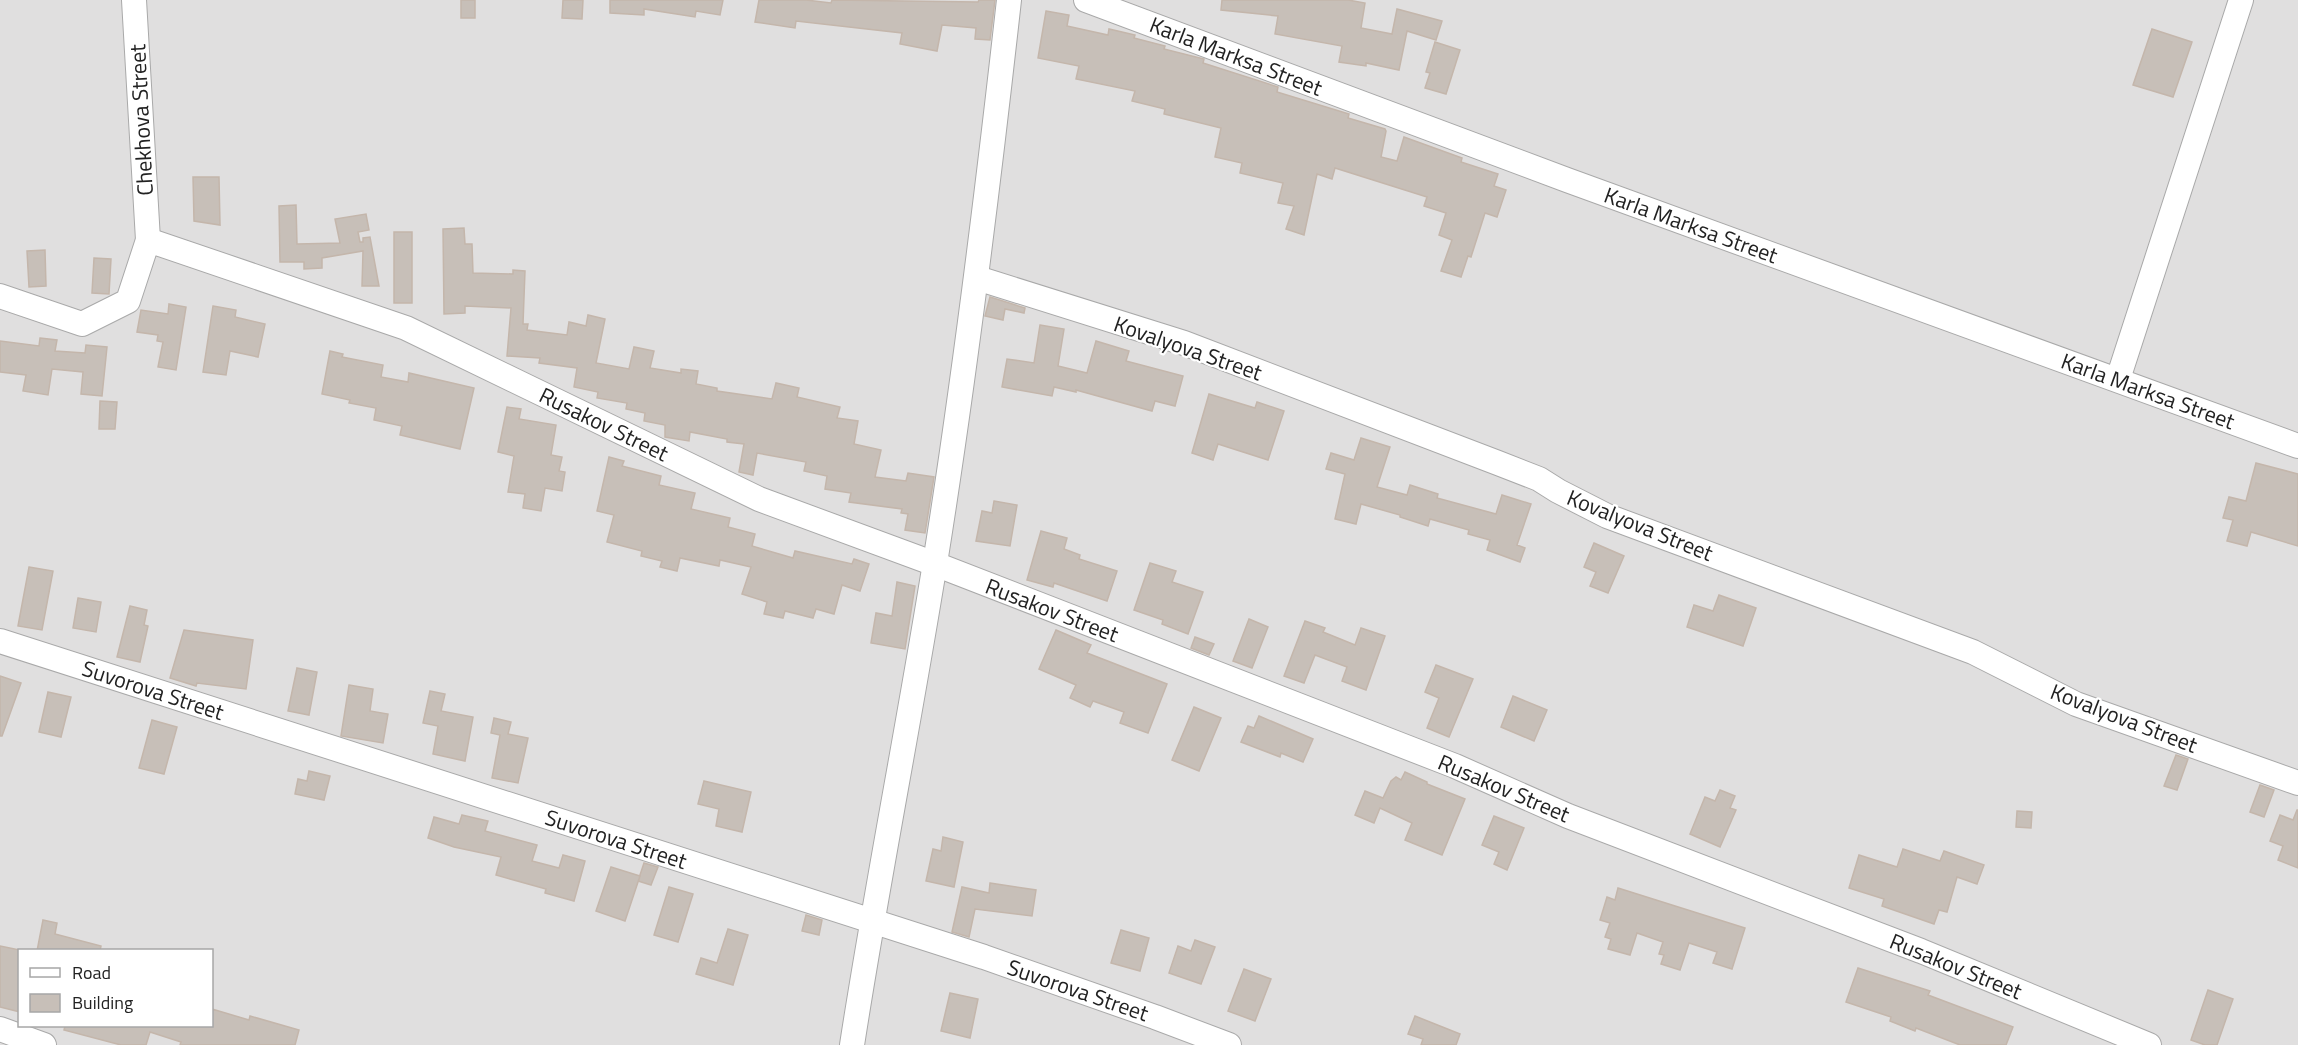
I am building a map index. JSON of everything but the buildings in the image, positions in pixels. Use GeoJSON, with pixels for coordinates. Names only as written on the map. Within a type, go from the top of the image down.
{"type":"FeatureCollection","features":[{"type":"Feature","properties":{"kind":"street","name":"Chekhova Street"},"geometry":{"type":"LineString","coordinates":[[134,0],[148,240]]}},
{"type":"Feature","properties":{"kind":"street"},"geometry":{"type":"LineString","coordinates":[[852,1045],[935,564],[977,278],[1009,0]]}},
{"type":"Feature","properties":{"kind":"street","name":"Karla Marksa Street"},"geometry":{"type":"LineString","coordinates":[[1086,0],[1567,180],[2298,446]]}},
{"type":"Feature","properties":{"kind":"street"},"geometry":{"type":"LineString","coordinates":[[2118,379],[2241,0]]}},
{"type":"Feature","properties":{"kind":"street"},"geometry":{"type":"LineString","coordinates":[[0,296],[82,324],[128,301],[148,240]]}},
{"type":"Feature","properties":{"kind":"street","name":"Rusakov Street"},"geometry":{"type":"LineString","coordinates":[[148,240],[406,328],[759,499],[935,564],[1455,766],[1568,816],[1921,951],[2149,1045]]}},
{"type":"Feature","properties":{"kind":"street","name":"Kovalyova Street"},"geometry":{"type":"LineString","coordinates":[[977,278],[1184,343],[1539,478],[1558,491],[1607,516],[1973,652],[2076,704],[2298,783]]}},
{"type":"Feature","properties":{"kind":"street","name":"Suvorova Street"},"geometry":{"type":"LineString","coordinates":[[0,641],[984,957],[1228,1045]]}},
{"type":"Feature","properties":{"kind":"street"},"geometry":{"type":"LineString","coordinates":[[0,1029],[44,1045]]}},
{"type":"Feature","properties":{"kind":"shaded area"},"geometry":{"type":"Polygon","coordinates":[[[0,0],[2298,0],[2298,1045],[0,1045],[0,0]]]}}]}
